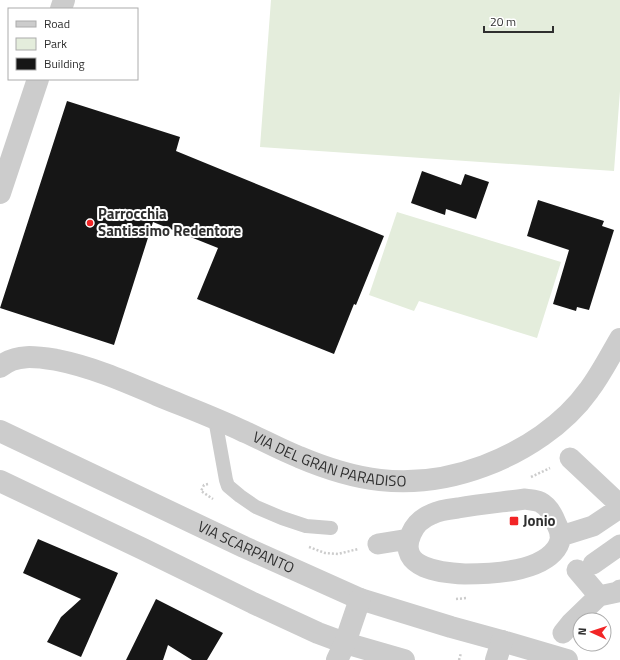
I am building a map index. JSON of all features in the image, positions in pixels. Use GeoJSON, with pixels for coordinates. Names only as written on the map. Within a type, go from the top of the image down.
{"type":"FeatureCollection","features":[{"type":"Feature","properties":{"kind":"street"},"geometry":{"type":"LineString","coordinates":[[0,193],[38,80]]}},
{"type":"Feature","properties":{"kind":"street","name":"VIA DEL GRAN PARADISO"},"geometry":{"type":"LineString","coordinates":[[0,367],[5,362],[22,357],[50,359],[79,365],[122,380],[245,432],[299,457],[333,470],[380,480],[405,481],[438,478],[476,469],[502,459],[537,439],[566,416],[588,392],[620,339]]}},
{"type":"Feature","properties":{"kind":"street","name":"VIA SCARPANTO"},"geometry":{"type":"LineString","coordinates":[[0,431],[244,547],[360,599],[451,627],[499,650],[566,660]]}},
{"type":"Feature","properties":{"kind":"street"},"geometry":{"type":"LineString","coordinates":[[561,536],[593,526],[620,506],[570,458]]}},
{"type":"Feature","properties":{"kind":"street"},"geometry":{"type":"LineString","coordinates":[[0,481],[318,633],[341,651],[404,660]]}},
{"type":"Feature","properties":{"kind":"street"},"geometry":{"type":"LineString","coordinates":[[525,499],[540,502],[547,507],[552,514],[561,536],[559,545],[554,552],[548,557],[534,564],[509,572],[472,574],[439,572],[420,565],[413,560],[409,554],[409,539],[418,522],[433,513],[480,504],[525,499]]}},
{"type":"Feature","properties":{"kind":"street"},"geometry":{"type":"LineString","coordinates":[[378,544],[409,539]]}},
{"type":"Feature","properties":{"kind":"street"},"geometry":{"type":"LineString","coordinates":[[599,596],[585,567],[620,545]]}},
{"type":"Feature","properties":{"kind":"street"},"geometry":{"type":"LineString","coordinates":[[563,633],[571,623],[599,596],[618,592],[620,590]]}},
{"type":"Feature","properties":{"kind":"street"},"geometry":{"type":"LineString","coordinates":[[341,651],[360,599]]}},
{"type":"Feature","properties":{"kind":"lane"},"geometry":{"type":"LineString","coordinates":[[215,419],[228,486],[256,507],[282,518],[306,526],[331,528]]}},
{"type":"Feature","properties":{"kind":"path"},"geometry":{"type":"LineString","coordinates":[[526,480],[570,458]]}},
{"type":"Feature","properties":{"kind":"green space"},"geometry":{"type":"Polygon","coordinates":[[[271,0],[620,0],[620,91],[614,171],[260,147],[271,0]]]}},
{"type":"Feature","properties":{"kind":"green space"},"geometry":{"type":"Polygon","coordinates":[[[397,212],[561,262],[537,338],[419,301],[414,311],[369,295],[397,212]]]}},
{"type":"Feature","properties":{"kind":"building"},"geometry":{"type":"Polygon","coordinates":[[[67,101],[180,137],[176,151],[384,236],[334,354],[197,299],[218,248],[153,222],[114,345],[0,308],[67,101]]]}},
{"type":"Feature","properties":{"kind":"building"},"geometry":{"type":"Polygon","coordinates":[[[422,171],[461,185],[465,174],[489,182],[476,219],[446,209],[445,215],[411,203],[422,171]]]}},
{"type":"Feature","properties":{"kind":"building"},"geometry":{"type":"Polygon","coordinates":[[[538,200],[604,221],[602,226],[614,230],[589,310],[577,307],[576,311],[553,304],[569,250],[527,236],[538,200]]]}},
{"type":"Feature","properties":{"kind":"building"},"geometry":{"type":"Polygon","coordinates":[[[38,539],[118,573],[81,657],[47,642],[61,617],[81,599],[23,573],[38,539]]]}},
{"type":"Feature","properties":{"kind":"building"},"geometry":{"type":"Polygon","coordinates":[[[156,599],[223,633],[207,660],[192,660],[168,645],[163,660],[126,660],[156,599]]]}},
{"type":"Feature","properties":{"kind":"place","name":"Parrocchia Santissimo Redentore"},"geometry":{"type":"Point","coordinates":[90,223]}},
{"type":"Feature","properties":{"kind":"place","name":"Jonio"},"geometry":{"type":"Point","coordinates":[514,521]}}]}
